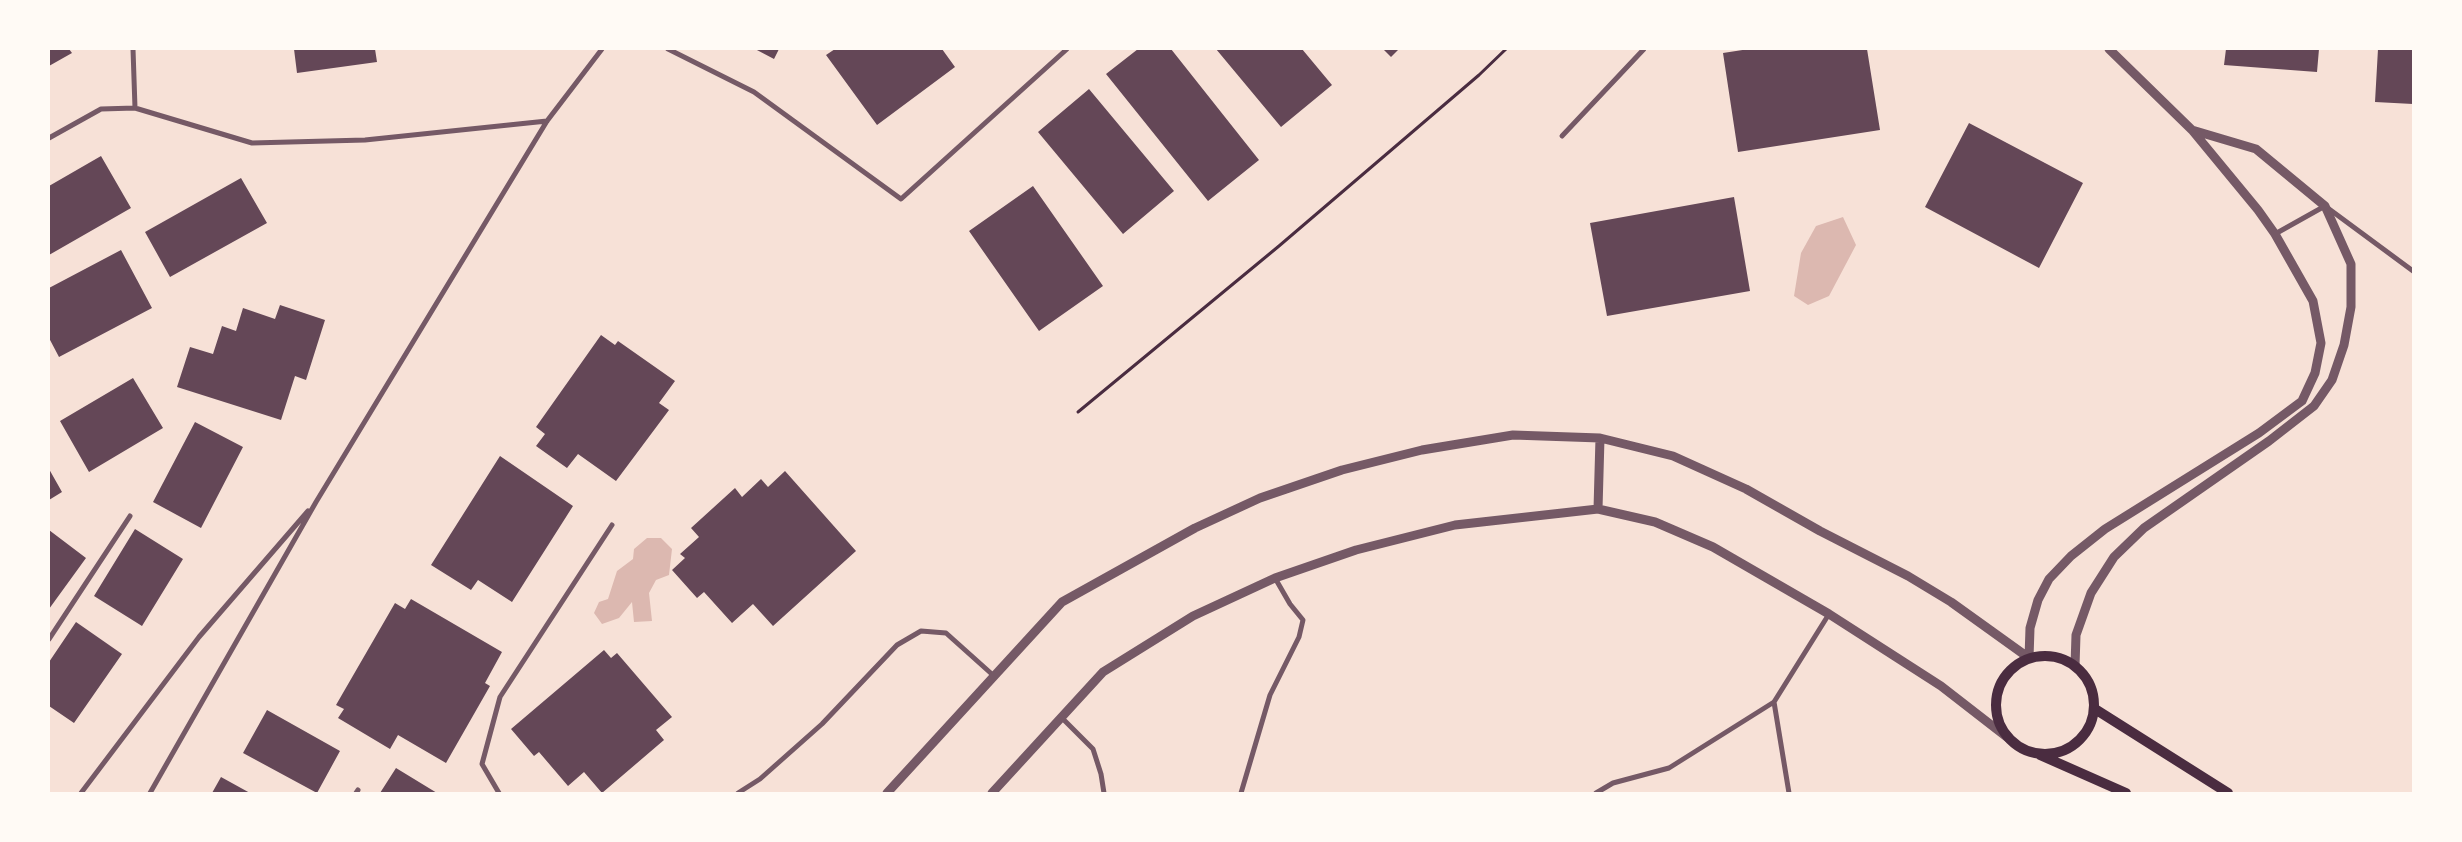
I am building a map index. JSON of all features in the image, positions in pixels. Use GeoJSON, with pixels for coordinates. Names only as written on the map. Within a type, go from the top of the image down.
{"type":"FeatureCollection","features":[{"type":"Feature","properties":{"kind":"main road"},"geometry":{"type":"LineString","coordinates":[[2037,754],[2053,753],[2068,748],[2081,738],[2091,725],[2095,709],[2093,692],[2086,677],[2075,666],[2060,658],[2044,656],[2029,658],[2014,666],[2004,678],[1997,693],[1996,708],[2000,724],[2008,738],[2021,748],[2126,793]]}},
{"type":"Feature","properties":{"kind":"main road"},"geometry":{"type":"LineString","coordinates":[[2095,709],[2228,793]]}},
{"type":"Feature","properties":{"kind":"street"},"geometry":{"type":"LineString","coordinates":[[133,49],[136,108]]}},
{"type":"Feature","properties":{"kind":"street"},"geometry":{"type":"LineString","coordinates":[[150,793],[316,502],[547,120],[602,49]]}},
{"type":"Feature","properties":{"kind":"street"},"geometry":{"type":"LineString","coordinates":[[668,49],[754,92],[901,199],[1067,49]]}},
{"type":"Feature","properties":{"kind":"street"},"geometry":{"type":"LineString","coordinates":[[1562,136],[1644,49]]}},
{"type":"Feature","properties":{"kind":"street"},"geometry":{"type":"LineString","coordinates":[[2029,658],[2030,628],[2038,600],[2049,579],[2070,556],[2105,529],[2258,433],[2302,401],[2315,373],[2321,343],[2313,301],[2275,234],[2258,210],[2192,130],[2109,49]]}},
{"type":"Feature","properties":{"kind":"street"},"geometry":{"type":"LineString","coordinates":[[49,138],[101,109],[136,108],[252,143],[365,140],[547,120]]}},
{"type":"Feature","properties":{"kind":"street"},"geometry":{"type":"LineString","coordinates":[[2192,130],[2256,149],[2325,206],[2413,271]]}},
{"type":"Feature","properties":{"kind":"street"},"geometry":{"type":"LineString","coordinates":[[2275,234],[2325,206]]}},
{"type":"Feature","properties":{"kind":"street"},"geometry":{"type":"LineString","coordinates":[[2075,666],[2076,635],[2091,593],[2114,557],[2144,528],[2269,441],[2314,406],[2332,380],[2344,345],[2351,307],[2351,264],[2325,206]]}},
{"type":"Feature","properties":{"kind":"street"},"geometry":{"type":"LineString","coordinates":[[887,793],[1062,602],[1195,528],[1260,498],[1342,470],[1422,450],[1513,435],[1600,438],[1673,456],[1746,489],[1820,531],[1908,576],[1951,602],[2029,658]]}},
{"type":"Feature","properties":{"kind":"street"},"geometry":{"type":"LineString","coordinates":[[1598,509],[1600,438]]}},
{"type":"Feature","properties":{"kind":"street"},"geometry":{"type":"LineString","coordinates":[[81,793],[199,637],[316,502]]}},
{"type":"Feature","properties":{"kind":"street"},"geometry":{"type":"LineString","coordinates":[[992,793],[1103,672],[1193,616],[1275,578],[1356,550],[1455,525],[1598,509],[1655,522],[1713,547],[1829,614],[1942,686],[2008,738]]}},
{"type":"Feature","properties":{"kind":"street"},"geometry":{"type":"LineString","coordinates":[[49,639],[130,516]]}},
{"type":"Feature","properties":{"kind":"street"},"geometry":{"type":"LineString","coordinates":[[499,793],[482,764],[500,697],[612,525]]}},
{"type":"Feature","properties":{"kind":"street"},"geometry":{"type":"LineString","coordinates":[[1241,793],[1270,695],[1299,637],[1303,620],[1290,604],[1275,578]]}},
{"type":"Feature","properties":{"kind":"street"},"geometry":{"type":"LineString","coordinates":[[1596,793],[1613,783],[1669,768],[1774,702],[1829,614]]}},
{"type":"Feature","properties":{"kind":"street"},"geometry":{"type":"LineString","coordinates":[[738,793],[760,779],[822,724],[897,645],[921,632],[946,632],[994,676]]}},
{"type":"Feature","properties":{"kind":"street"},"geometry":{"type":"LineString","coordinates":[[1774,702],[1789,793]]}},
{"type":"Feature","properties":{"kind":"street"},"geometry":{"type":"LineString","coordinates":[[1061,718],[1093,749],[1101,774],[1104,793]]}},
{"type":"Feature","properties":{"kind":"path"},"geometry":{"type":"LineString","coordinates":[[1078,412],[1278,246],[1479,75],[1506,49]]}},
{"type":"Feature","properties":{"kind":"shaded area"},"geometry":{"type":"Polygon","coordinates":[[[1843,217],[1856,245],[1829,296],[1808,305],[1794,296],[1801,253],[1816,226],[1843,217]]]}},
{"type":"Feature","properties":{"kind":"shaded area"},"geometry":{"type":"Polygon","coordinates":[[[647,538],[661,538],[672,549],[669,575],[656,580],[649,593],[652,621],[634,622],[632,602],[619,618],[602,624],[594,613],[599,602],[608,599],[617,571],[633,559],[634,549],[647,538]]]}},
{"type":"Feature","properties":{"kind":"building"},"geometry":{"type":"Polygon","coordinates":[[[49,49],[69,49],[72,53],[49,66],[49,49]]]}},
{"type":"Feature","properties":{"kind":"building"},"geometry":{"type":"Polygon","coordinates":[[[294,49],[375,49],[377,62],[297,73],[294,49]]]}},
{"type":"Feature","properties":{"kind":"building"},"geometry":{"type":"Polygon","coordinates":[[[755,49],[779,49],[774,59],[755,49]]]}},
{"type":"Feature","properties":{"kind":"building"},"geometry":{"type":"Polygon","coordinates":[[[835,49],[942,49],[955,67],[877,125],[826,55],[835,49]]]}},
{"type":"Feature","properties":{"kind":"building"},"geometry":{"type":"Polygon","coordinates":[[[1138,49],[1171,49],[1259,160],[1208,201],[1106,74],[1138,49]]]}},
{"type":"Feature","properties":{"kind":"building"},"geometry":{"type":"Polygon","coordinates":[[[1216,49],[1302,49],[1332,85],[1281,127],[1216,49]]]}},
{"type":"Feature","properties":{"kind":"building"},"geometry":{"type":"Polygon","coordinates":[[[1383,49],[1399,49],[1391,57],[1383,49]]]}},
{"type":"Feature","properties":{"kind":"building"},"geometry":{"type":"Polygon","coordinates":[[[1749,49],[1867,49],[1880,130],[1738,152],[1723,53],[1749,49]]]}},
{"type":"Feature","properties":{"kind":"building"},"geometry":{"type":"Polygon","coordinates":[[[2226,49],[2319,49],[2317,72],[2224,65],[2226,49]]]}},
{"type":"Feature","properties":{"kind":"building"},"geometry":{"type":"Polygon","coordinates":[[[2378,49],[2413,49],[2413,104],[2375,102],[2378,49]]]}},
{"type":"Feature","properties":{"kind":"building"},"geometry":{"type":"Polygon","coordinates":[[[1089,89],[1174,191],[1123,234],[1038,132],[1089,89]]]}},
{"type":"Feature","properties":{"kind":"building"},"geometry":{"type":"Polygon","coordinates":[[[1969,123],[2083,183],[2039,268],[1925,207],[1969,123]]]}},
{"type":"Feature","properties":{"kind":"building"},"geometry":{"type":"Polygon","coordinates":[[[101,156],[131,208],[49,255],[49,186],[101,156]]]}},
{"type":"Feature","properties":{"kind":"building"},"geometry":{"type":"Polygon","coordinates":[[[241,178],[267,223],[170,277],[145,232],[241,178]]]}},
{"type":"Feature","properties":{"kind":"building"},"geometry":{"type":"Polygon","coordinates":[[[1033,186],[1103,286],[1039,331],[969,231],[1033,186]]]}},
{"type":"Feature","properties":{"kind":"building"},"geometry":{"type":"Polygon","coordinates":[[[1734,197],[1750,291],[1607,316],[1590,223],[1734,197]]]}},
{"type":"Feature","properties":{"kind":"building"},"geometry":{"type":"Polygon","coordinates":[[[121,250],[152,308],[59,357],[49,338],[49,288],[121,250]]]}},
{"type":"Feature","properties":{"kind":"building"},"geometry":{"type":"Polygon","coordinates":[[[280,305],[325,320],[306,380],[295,376],[281,420],[177,387],[190,347],[213,354],[222,326],[236,331],[243,308],[275,319],[280,305]]]}},
{"type":"Feature","properties":{"kind":"building"},"geometry":{"type":"Polygon","coordinates":[[[601,335],[615,345],[618,341],[675,381],[659,403],[669,410],[616,481],[578,454],[567,468],[536,446],[545,434],[536,427],[601,335]]]}},
{"type":"Feature","properties":{"kind":"building"},"geometry":{"type":"Polygon","coordinates":[[[133,378],[163,428],[89,472],[60,421],[133,378]]]}},
{"type":"Feature","properties":{"kind":"building"},"geometry":{"type":"Polygon","coordinates":[[[195,422],[243,447],[201,528],[153,502],[195,422]]]}},
{"type":"Feature","properties":{"kind":"building"},"geometry":{"type":"Polygon","coordinates":[[[500,456],[573,506],[512,602],[478,580],[471,590],[431,565],[500,456]]]}},
{"type":"Feature","properties":{"kind":"building"},"geometry":{"type":"Polygon","coordinates":[[[49,469],[62,492],[49,500],[49,469]]]}},
{"type":"Feature","properties":{"kind":"building"},"geometry":{"type":"Polygon","coordinates":[[[785,471],[856,551],[773,626],[753,604],[732,623],[704,592],[697,598],[672,570],[685,558],[680,554],[699,537],[691,528],[735,488],[742,497],[761,479],[768,487],[785,471]]]}},
{"type":"Feature","properties":{"kind":"building"},"geometry":{"type":"Polygon","coordinates":[[[135,529],[183,559],[142,626],[94,596],[135,529]]]}},
{"type":"Feature","properties":{"kind":"building"},"geometry":{"type":"Polygon","coordinates":[[[49,530],[86,558],[49,609],[49,530]]]}},
{"type":"Feature","properties":{"kind":"building"},"geometry":{"type":"Polygon","coordinates":[[[411,599],[502,652],[485,683],[490,686],[446,763],[398,735],[390,749],[338,718],[344,709],[336,705],[395,603],[405,609],[411,599]]]}},
{"type":"Feature","properties":{"kind":"building"},"geometry":{"type":"Polygon","coordinates":[[[76,622],[122,654],[74,723],[49,706],[49,662],[76,622]]]}},
{"type":"Feature","properties":{"kind":"building"},"geometry":{"type":"Polygon","coordinates":[[[604,650],[611,658],[617,653],[672,717],[656,730],[664,740],[602,793],[584,772],[568,786],[539,752],[534,756],[511,729],[604,650]]]}},
{"type":"Feature","properties":{"kind":"building"},"geometry":{"type":"Polygon","coordinates":[[[267,710],[340,751],[317,793],[243,753],[267,710]]]}},
{"type":"Feature","properties":{"kind":"building"},"geometry":{"type":"Polygon","coordinates":[[[396,768],[437,793],[380,793],[396,768]]]}},
{"type":"Feature","properties":{"kind":"building"},"geometry":{"type":"Polygon","coordinates":[[[221,777],[250,793],[212,793],[221,777]]]}}]}
